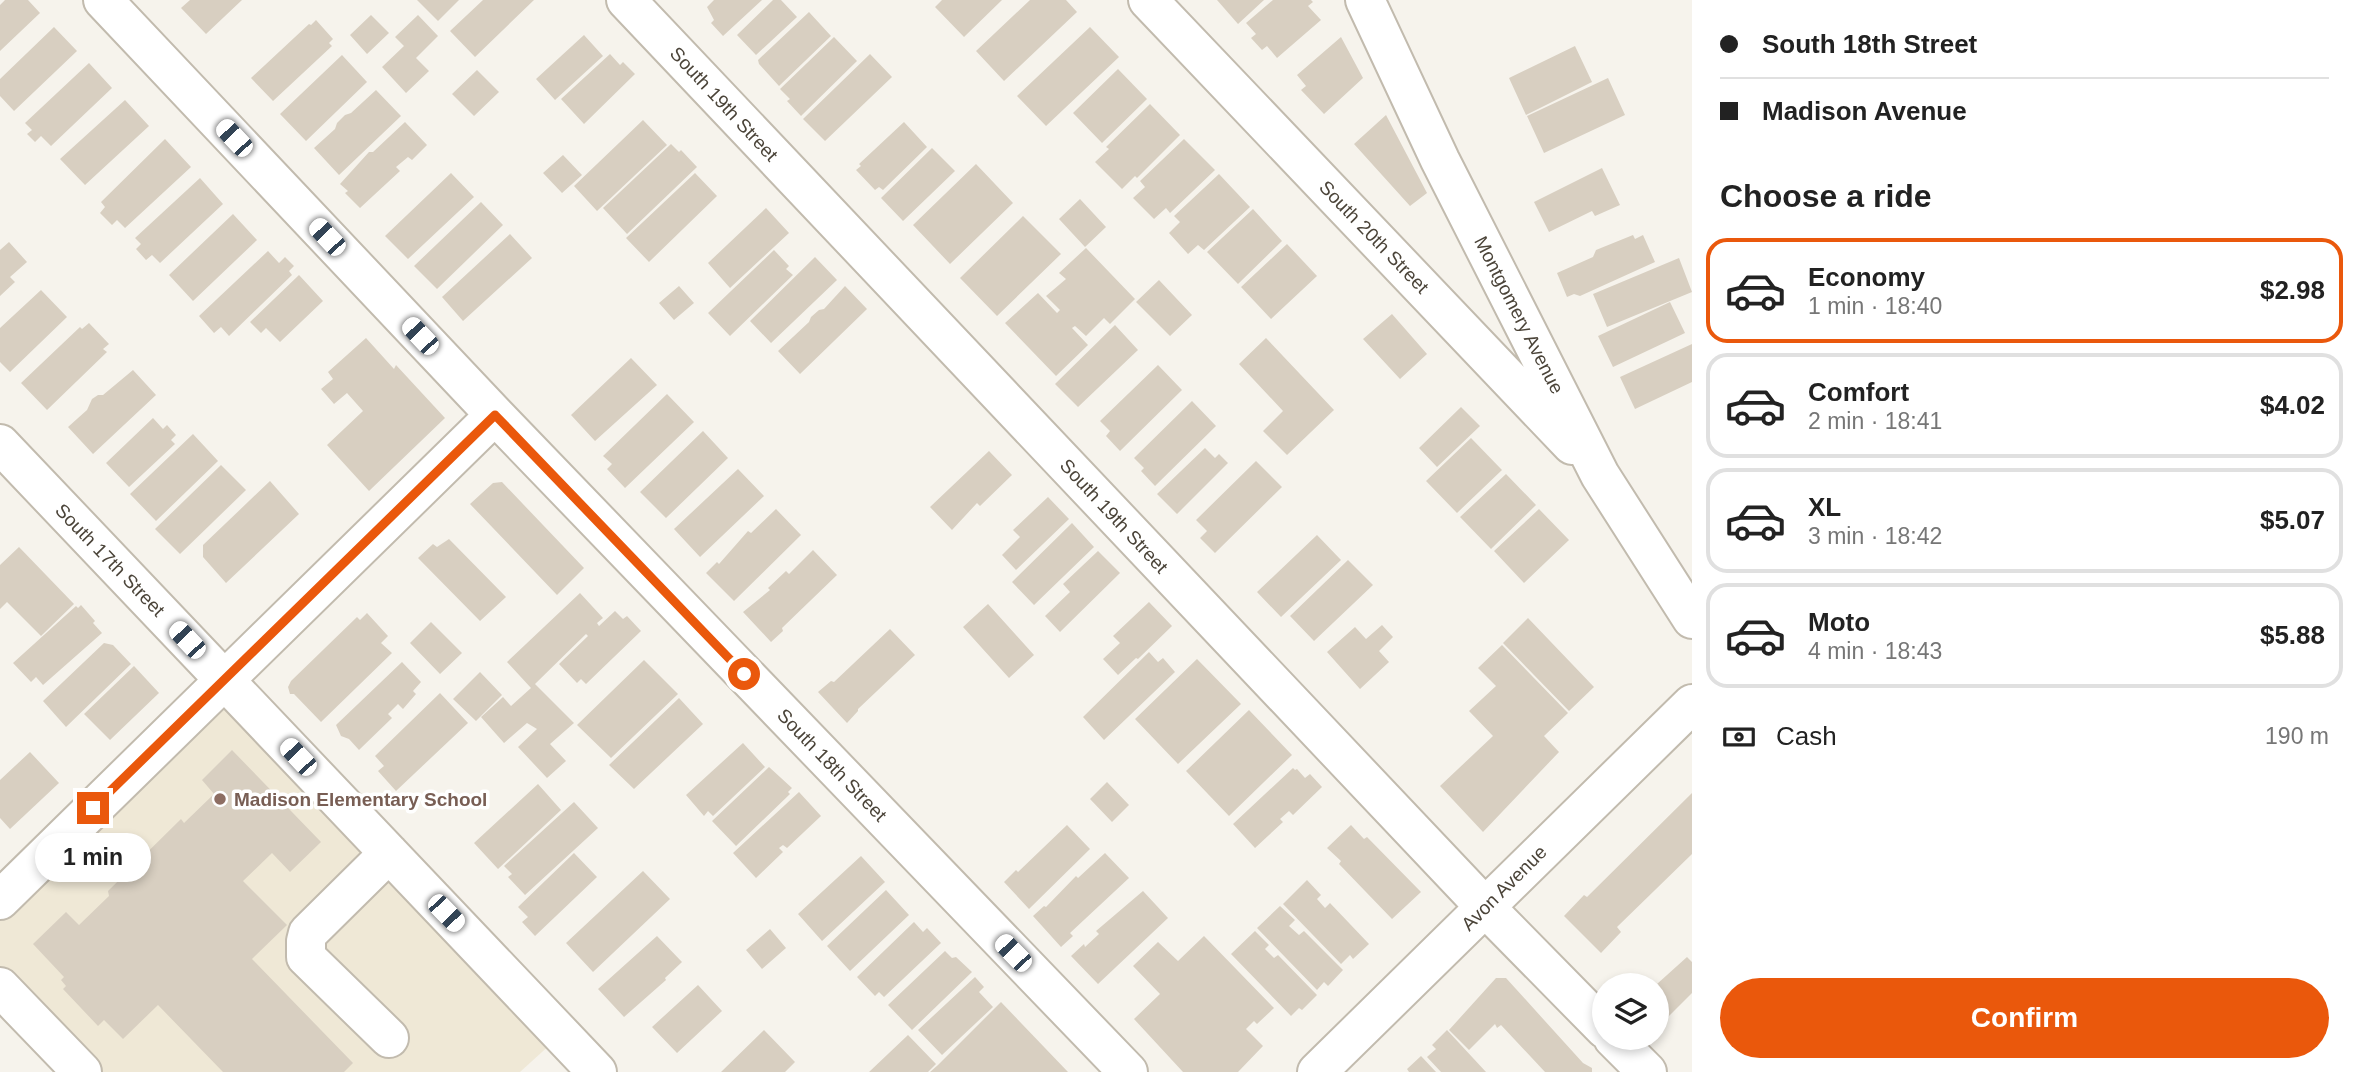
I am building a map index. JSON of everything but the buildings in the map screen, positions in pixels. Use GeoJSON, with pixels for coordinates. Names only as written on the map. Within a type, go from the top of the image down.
{"type":"FeatureCollection","features":[{"type":"Feature","properties":{"kind":"street","name":"South 18th Street"},"geometry":{"type":"LineString","coordinates":[[103,0],[495,415],[1128,1072]]}},
{"type":"Feature","properties":{"kind":"street","name":"South 19th Street"},"geometry":{"type":"LineString","coordinates":[[626,0],[1485,907],[1592,1016]]}},
{"type":"Feature","properties":{"kind":"street","name":"South 20th Street"},"geometry":{"type":"LineString","coordinates":[[1148,0],[1600,475]]}},
{"type":"Feature","properties":{"kind":"street","name":"Montgomery Avenue"},"geometry":{"type":"LineString","coordinates":[[1365,0],[1440,160],[1600,475],[1692,619]]}},
{"type":"Feature","properties":{"kind":"street"},"geometry":{"type":"LineString","coordinates":[[0,900],[495,415]]}},
{"type":"Feature","properties":{"kind":"street","name":"South 17th Street"},"geometry":{"type":"LineString","coordinates":[[0,444],[597,1072]]}},
{"type":"Feature","properties":{"kind":"street","name":"Avon Avenue"},"geometry":{"type":"LineString","coordinates":[[1317,1072],[1692,704]]}},
{"type":"Feature","properties":{"kind":"street"},"geometry":{"type":"LineString","coordinates":[[389,853],[309,933],[306,941],[306,957],[389,1038]]}},
{"type":"Feature","properties":{"kind":"street"},"geometry":{"type":"LineString","coordinates":[[0,987],[82,1072]]}},
{"type":"Feature","properties":{"kind":"street"},"geometry":{"type":"LineString","coordinates":[[1625,1050],[1647,1072]]}},
{"type":"Feature","properties":{"kind":"shaded area","name":"Madison Elementary School"},"geometry":{"type":"Polygon","coordinates":[[[225,689],[553,1042],[520,1072],[92,1072],[0,978],[0,910],[225,689]]]}},
{"type":"Feature","properties":{"kind":"place","name":"Madison Elementary School"},"geometry":{"type":"Point","coordinates":[220,799]}},
{"type":"Feature","properties":{"kind":"route"},"geometry":{"type":"LineString","coordinates":[[93,808],[495,415],[744,674]]}}]}
